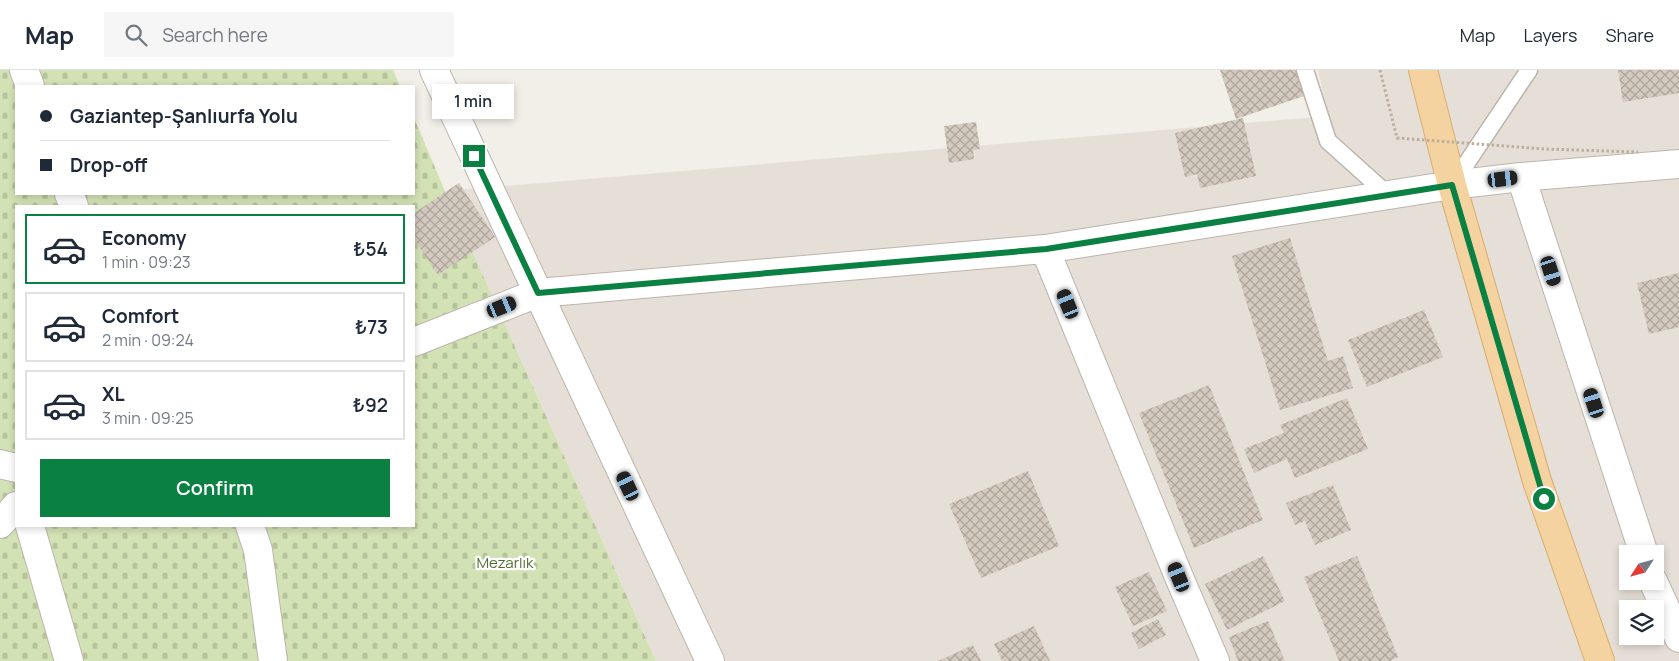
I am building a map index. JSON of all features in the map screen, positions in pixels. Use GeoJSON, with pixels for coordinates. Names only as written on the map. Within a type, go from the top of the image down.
{"type":"FeatureCollection","features":[{"type":"Feature","properties":{"kind":"main road"},"geometry":{"type":"LineString","coordinates":[[1423,70],[1452,185],[1538,481],[1600,661]]}},
{"type":"Feature","properties":{"kind":"street"},"geometry":{"type":"LineString","coordinates":[[24,70],[30,85]]}},
{"type":"Feature","properties":{"kind":"street"},"geometry":{"type":"LineString","coordinates":[[434,70],[710,661]]}},
{"type":"Feature","properties":{"kind":"street"},"geometry":{"type":"LineString","coordinates":[[415,342],[538,293],[1046,249],[1452,185],[1520,177],[1679,164]]}},
{"type":"Feature","properties":{"kind":"street"},"geometry":{"type":"LineString","coordinates":[[1520,177],[1641,545]]}},
{"type":"Feature","properties":{"kind":"street"},"geometry":{"type":"LineString","coordinates":[[1046,249],[1179,577],[1216,661]]}},
{"type":"Feature","properties":{"kind":"street"},"geometry":{"type":"LineString","coordinates":[[0,464],[15,468]]}},
{"type":"Feature","properties":{"kind":"street"},"geometry":{"type":"LineString","coordinates":[[0,524],[15,507]]}},
{"type":"Feature","properties":{"kind":"street"},"geometry":{"type":"LineString","coordinates":[[30,527],[69,661]]}},
{"type":"Feature","properties":{"kind":"street"},"geometry":{"type":"LineString","coordinates":[[250,527],[258,550],[273,661]]}},
{"type":"Feature","properties":{"kind":"street"},"geometry":{"type":"LineString","coordinates":[[1657,590],[1679,638]]}},
{"type":"Feature","properties":{"kind":"lane"},"geometry":{"type":"LineString","coordinates":[[1305,70],[1328,141],[1387,194]]}},
{"type":"Feature","properties":{"kind":"lane"},"geometry":{"type":"LineString","coordinates":[[1452,185],[1529,70]]}},
{"type":"Feature","properties":{"kind":"path"},"geometry":{"type":"LineString","coordinates":[[1380,70],[1397,138],[1546,149],[1638,152]]}},
{"type":"Feature","properties":{"kind":"shaded area"},"geometry":{"type":"Polygon","coordinates":[[[1318,70],[1679,70],[1679,661],[656,661],[445,191],[1328,116],[1318,70]]]}},
{"type":"Feature","properties":{"kind":"green space","name":"Mezarlık"},"geometry":{"type":"Polygon","coordinates":[[[0,70],[393,70],[400,85],[15,85],[15,195],[415,195],[415,120],[656,661],[0,661],[0,70]]]}},
{"type":"Feature","properties":{"kind":"building"},"geometry":{"type":"Polygon","coordinates":[[[1220,70],[1298,70],[1307,95],[1236,119],[1220,70]]]}},
{"type":"Feature","properties":{"kind":"building"},"geometry":{"type":"Polygon","coordinates":[[[1618,70],[1679,70],[1679,93],[1623,102],[1618,70]]]}},
{"type":"Feature","properties":{"kind":"building"},"geometry":{"type":"Polygon","coordinates":[[[1243,118],[1256,176],[1200,188],[1197,174],[1185,177],[1175,133],[1243,118]]]}},
{"type":"Feature","properties":{"kind":"building"},"geometry":{"type":"Polygon","coordinates":[[[976,122],[980,149],[973,150],[974,159],[949,163],[944,126],[976,122]]]}},
{"type":"Feature","properties":{"kind":"building"},"geometry":{"type":"Polygon","coordinates":[[[459,183],[495,237],[438,275],[415,240],[415,212],[459,183]]]}},
{"type":"Feature","properties":{"kind":"building"},"geometry":{"type":"Polygon","coordinates":[[[1290,238],[1328,361],[1343,356],[1353,388],[1280,410],[1232,256],[1290,238]]]}},
{"type":"Feature","properties":{"kind":"building"},"geometry":{"type":"Polygon","coordinates":[[[1679,273],[1679,327],[1649,334],[1637,283],[1679,273]]]}},
{"type":"Feature","properties":{"kind":"building"},"geometry":{"type":"Polygon","coordinates":[[[1424,310],[1443,357],[1367,387],[1348,340],[1424,310]]]}},
{"type":"Feature","properties":{"kind":"building"},"geometry":{"type":"Polygon","coordinates":[[[1209,385],[1263,520],[1194,548],[1139,413],[1209,385]]]}},
{"type":"Feature","properties":{"kind":"building"},"geometry":{"type":"Polygon","coordinates":[[[1347,398],[1368,449],[1295,478],[1287,459],[1254,473],[1244,449],[1284,433],[1280,425],[1347,398]]]}},
{"type":"Feature","properties":{"kind":"building"},"geometry":{"type":"Polygon","coordinates":[[[1028,471],[1059,546],[981,578],[949,504],[1028,471]]]}},
{"type":"Feature","properties":{"kind":"building"},"geometry":{"type":"Polygon","coordinates":[[[1333,485],[1351,530],[1315,545],[1305,521],[1295,525],[1286,503],[1333,485]]]}},
{"type":"Feature","properties":{"kind":"building"},"geometry":{"type":"Polygon","coordinates":[[[1263,556],[1285,601],[1227,630],[1205,584],[1263,556]]]}},
{"type":"Feature","properties":{"kind":"building"},"geometry":{"type":"Polygon","coordinates":[[[1357,556],[1398,657],[1390,661],[1339,661],[1304,577],[1357,556]]]}},
{"type":"Feature","properties":{"kind":"building"},"geometry":{"type":"Polygon","coordinates":[[[1149,572],[1167,611],[1133,626],[1115,587],[1149,572]]]}},
{"type":"Feature","properties":{"kind":"building"},"geometry":{"type":"Polygon","coordinates":[[[1158,619],[1166,635],[1139,649],[1131,633],[1158,619]]]}},
{"type":"Feature","properties":{"kind":"building"},"geometry":{"type":"Polygon","coordinates":[[[1268,621],[1285,661],[1238,661],[1229,637],[1268,621]]]}},
{"type":"Feature","properties":{"kind":"building"},"geometry":{"type":"Polygon","coordinates":[[[1034,626],[1050,661],[1002,661],[994,644],[1034,626]]]}},
{"type":"Feature","properties":{"kind":"building"},"geometry":{"type":"Polygon","coordinates":[[[973,645],[981,661],[938,661],[973,645]]]}},
{"type":"Feature","properties":{"kind":"route"},"geometry":{"type":"LineString","coordinates":[[474,156],[538,293],[1046,249],[1452,185],[1544,499]]}}]}
